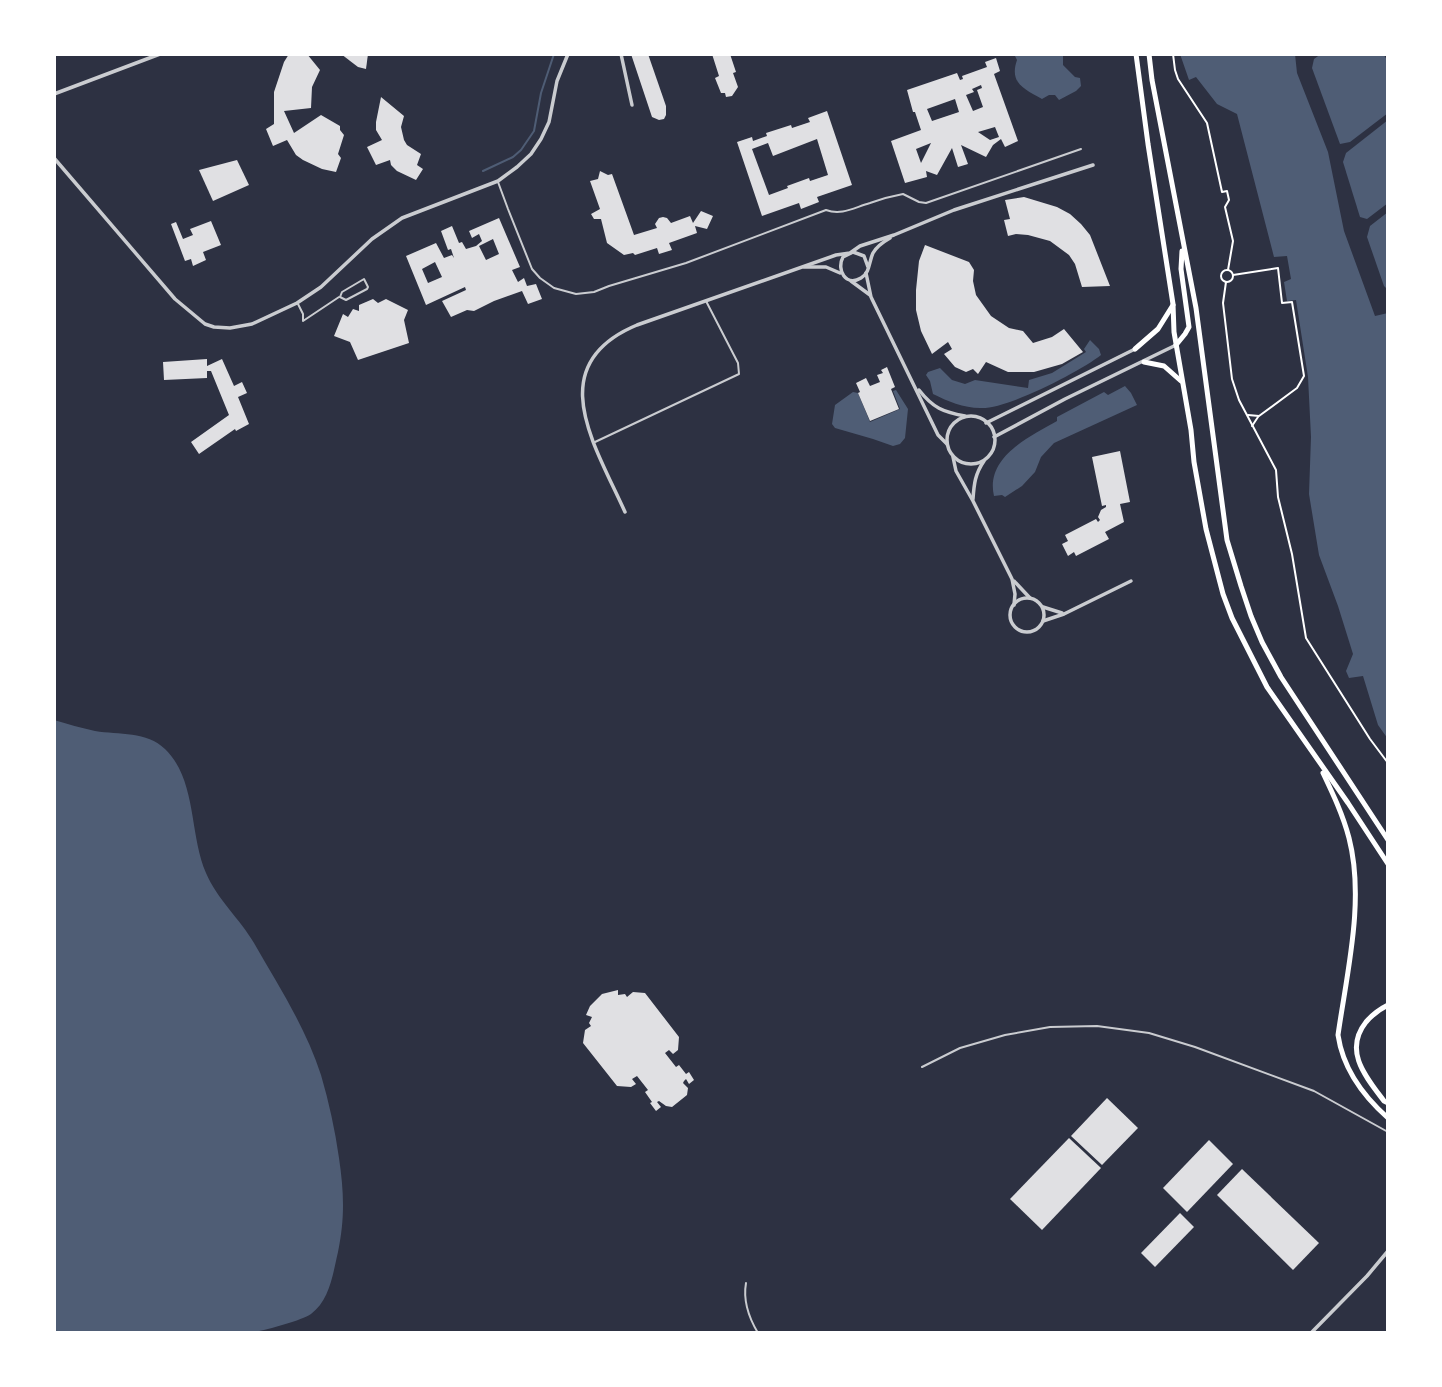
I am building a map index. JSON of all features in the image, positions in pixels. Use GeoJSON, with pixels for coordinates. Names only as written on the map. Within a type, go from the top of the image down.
{"type":"FeatureCollection","features":[{"type":"Feature","properties":{"kind":"highway"},"geometry":{"type":"LineString","coordinates":[[1136,54],[1194,462],[1206,529],[1223,594],[1232,618],[1267,687],[1388,863]]}},
{"type":"Feature","properties":{"kind":"highway"},"geometry":{"type":"LineString","coordinates":[[1149,54],[1196,308],[1227,540],[1247,606],[1281,677],[1388,840]]}},
{"type":"Feature","properties":{"kind":"highway"},"geometry":{"type":"LineString","coordinates":[[1176,345],[1189,327],[1181,269],[1182,241]]}},
{"type":"Feature","properties":{"kind":"highway"},"geometry":{"type":"LineString","coordinates":[[1135,349],[1158,329],[1173,304]]}},
{"type":"Feature","properties":{"kind":"highway"},"geometry":{"type":"LineString","coordinates":[[1144,362],[1164,366],[1181,381]]}},
{"type":"Feature","properties":{"kind":"highway"},"geometry":{"type":"LineString","coordinates":[[1318,761],[1349,839],[1355,879],[1353,922],[1338,1035],[1340,1050],[1350,1074],[1362,1092],[1388,1118]]}},
{"type":"Feature","properties":{"kind":"highway"},"geometry":{"type":"LineString","coordinates":[[1388,1005],[1369,1018],[1360,1030],[1356,1044],[1363,1071],[1388,1103]]}},
{"type":"Feature","properties":{"kind":"street"},"geometry":{"type":"LineString","coordinates":[[54,94],[160,54]]}},
{"type":"Feature","properties":{"kind":"street"},"geometry":{"type":"LineString","coordinates":[[54,158],[175,299],[205,324],[214,327],[230,328],[252,324],[297,303],[326,283],[372,239],[402,218],[498,181],[531,155],[549,122],[557,81],[568,54]]}},
{"type":"Feature","properties":{"kind":"street"},"geometry":{"type":"LineString","coordinates":[[621,54],[632,105]]}},
{"type":"Feature","properties":{"kind":"street"},"geometry":{"type":"LineString","coordinates":[[842,274],[840,263],[860,246],[954,210],[1093,165]]}},
{"type":"Feature","properties":{"kind":"street"},"geometry":{"type":"LineString","coordinates":[[851,280],[862,278],[880,244],[894,235]]}},
{"type":"Feature","properties":{"kind":"street"},"geometry":{"type":"LineString","coordinates":[[625,512],[594,443],[584,417],[581,398],[587,366],[605,343],[622,331],[836,255],[857,253],[864,256],[868,267]]}},
{"type":"Feature","properties":{"kind":"street"},"geometry":{"type":"LineString","coordinates":[[802,267],[826,267],[842,274],[872,297]]}},
{"type":"Feature","properties":{"kind":"street"},"geometry":{"type":"LineString","coordinates":[[866,273],[872,297],[938,436],[947,444],[956,471],[1012,579],[1015,594],[1010,613],[1012,621],[1021,631],[1034,630],[1042,621],[1042,607],[1012,579]]}},
{"type":"Feature","properties":{"kind":"street"},"geometry":{"type":"LineString","coordinates":[[994,437],[1176,345]]}},
{"type":"Feature","properties":{"kind":"street"},"geometry":{"type":"LineString","coordinates":[[986,423],[1135,349]]}},
{"type":"Feature","properties":{"kind":"street"},"geometry":{"type":"LineString","coordinates":[[915,386],[932,405],[951,414],[980,418],[991,428],[994,437],[992,452],[977,470],[973,500]]}},
{"type":"Feature","properties":{"kind":"street"},"geometry":{"type":"LineString","coordinates":[[947,444],[953,425],[960,419],[970,417]]}},
{"type":"Feature","properties":{"kind":"street"},"geometry":{"type":"LineString","coordinates":[[953,457],[966,464],[985,459]]}},
{"type":"Feature","properties":{"kind":"street"},"geometry":{"type":"LineString","coordinates":[[1042,621],[1064,614],[1131,581]]}},
{"type":"Feature","properties":{"kind":"street"},"geometry":{"type":"LineString","coordinates":[[1014,605],[1021,599],[1030,598]]}},
{"type":"Feature","properties":{"kind":"street"},"geometry":{"type":"LineString","coordinates":[[1042,607],[1064,614]]}},
{"type":"Feature","properties":{"kind":"street"},"geometry":{"type":"LineString","coordinates":[[1311,1333],[1388,1251]]}},
{"type":"Feature","properties":{"kind":"lane"},"geometry":{"type":"LineString","coordinates":[[498,181],[532,269],[554,288],[576,294],[594,292],[686,263],[826,210],[838,213],[903,194],[926,203],[1082,149]]}},
{"type":"Feature","properties":{"kind":"lane"},"geometry":{"type":"LineString","coordinates":[[297,303],[303,314],[303,321],[362,279],[368,287],[355,297],[346,300],[340,297]]}},
{"type":"Feature","properties":{"kind":"lane"},"geometry":{"type":"LineString","coordinates":[[594,443],[739,374],[738,363],[705,300]]}},
{"type":"Feature","properties":{"kind":"lane"},"geometry":{"type":"LineString","coordinates":[[922,1067],[960,1048],[1004,1035],[1050,1027],[1097,1026],[1149,1033],[1314,1091],[1388,1132]]}},
{"type":"Feature","properties":{"kind":"lane"},"geometry":{"type":"LineString","coordinates":[[746,1283],[746,1302],[758,1333]]}},
{"type":"Feature","properties":{"kind":"path"},"geometry":{"type":"LineString","coordinates":[[1173,54],[1178,79],[1207,123],[1222,192],[1227,191],[1229,200],[1225,207],[1233,241],[1228,270]]}},
{"type":"Feature","properties":{"kind":"path"},"geometry":{"type":"LineString","coordinates":[[1233,275],[1278,268],[1282,303],[1292,302],[1304,376],[1297,388],[1259,416],[1252,426]]}},
{"type":"Feature","properties":{"kind":"path"},"geometry":{"type":"LineString","coordinates":[[1228,270],[1233,275]]}},
{"type":"Feature","properties":{"kind":"path"},"geometry":{"type":"LineString","coordinates":[[1226,282],[1221,275],[1228,270]]}},
{"type":"Feature","properties":{"kind":"path"},"geometry":{"type":"LineString","coordinates":[[1226,282],[1232,280],[1233,275]]}},
{"type":"Feature","properties":{"kind":"path"},"geometry":{"type":"LineString","coordinates":[[1226,282],[1223,303],[1232,379],[1246,415],[1276,470],[1278,497],[1292,554],[1306,638],[1388,763]]}},
{"type":"Feature","properties":{"kind":"path"},"geometry":{"type":"LineString","coordinates":[[1246,415],[1259,416]]}},
{"type":"Feature","properties":{"kind":"water"},"geometry":{"type":"Polygon","coordinates":[[[1017,54],[1063,54],[1063,65],[1075,77],[1080,78],[1081,86],[1059,100],[1055,95],[1042,99],[1024,88],[1017,80],[1017,54]]]}},
{"type":"Feature","properties":{"kind":"water"},"geometry":{"type":"Polygon","coordinates":[[[1180,54],[1295,54],[1297,73],[1328,152],[1344,231],[1375,316],[1388,313],[1388,739],[1378,725],[1363,676],[1349,678],[1346,671],[1353,654],[1319,555],[1309,494],[1311,437],[1308,377],[1296,300],[1287,301],[1284,282],[1291,279],[1287,256],[1274,257],[1237,114],[1217,104],[1196,77],[1189,80],[1180,54]]]}},
{"type":"Feature","properties":{"kind":"water"},"geometry":{"type":"Polygon","coordinates":[[[1321,54],[1383,54],[1388,61],[1388,113],[1350,142],[1340,144],[1312,68],[1314,59],[1321,54]]]}},
{"type":"Feature","properties":{"kind":"water"},"geometry":{"type":"Polygon","coordinates":[[[1388,120],[1388,203],[1367,219],[1360,217],[1343,162],[1346,153],[1388,120]]]}},
{"type":"Feature","properties":{"kind":"water"},"geometry":{"type":"Polygon","coordinates":[[[1388,212],[1388,290],[1384,286],[1367,237],[1370,226],[1388,212]]]}},
{"type":"Feature","properties":{"kind":"water"},"geometry":{"type":"Polygon","coordinates":[[[1090,340],[1101,355],[1091,362],[1043,388],[992,407],[968,407],[933,394],[926,375],[940,368],[952,380],[965,384],[975,380],[1028,388],[1029,380],[1052,373],[1086,352],[1084,349],[1090,340]]]}},
{"type":"Feature","properties":{"kind":"water"},"geometry":{"type":"Polygon","coordinates":[[[1125,386],[1137,405],[1054,443],[1022,486],[1005,497],[994,496],[996,470],[1003,459],[1022,441],[1057,421],[1057,417],[1104,392],[1108,395],[1125,386]]]}},
{"type":"Feature","properties":{"kind":"water"},"geometry":{"type":"Polygon","coordinates":[[[896,390],[908,409],[905,438],[900,444],[893,446],[835,428],[832,424],[835,405],[853,392],[858,393],[870,422],[900,409],[893,391],[896,390]]]}},
{"type":"Feature","properties":{"kind":"water"},"geometry":{"type":"Polygon","coordinates":[[[54,720],[95,731],[141,736],[165,749],[183,776],[206,873],[216,892],[254,943],[308,1040],[332,1116],[341,1170],[343,1205],[342,1228],[330,1286],[323,1301],[306,1317],[243,1334],[54,1333],[54,720]]]}},
{"type":"Feature","properties":{"kind":"building"},"geometry":{"type":"Polygon","coordinates":[[[289,54],[307,54],[320,70],[312,87],[311,108],[284,111],[294,133],[321,115],[340,126],[344,135],[336,172],[303,160],[296,155],[287,140],[273,146],[266,129],[274,124],[274,92],[289,54]]]}},
{"type":"Feature","properties":{"kind":"building"},"geometry":{"type":"Polygon","coordinates":[[[341,54],[368,54],[366,69],[358,67],[341,54]]]}},
{"type":"Feature","properties":{"kind":"building"},"geometry":{"type":"Polygon","coordinates":[[[631,54],[648,54],[666,106],[664,119],[652,117],[631,54]]]}},
{"type":"Feature","properties":{"kind":"building"},"geometry":{"type":"Polygon","coordinates":[[[712,54],[730,54],[738,87],[732,96],[726,97],[725,93],[721,93],[715,78],[719,76],[712,54]]]}},
{"type":"Feature","properties":{"kind":"building"},"geometry":{"type":"Polygon","coordinates":[[[996,58],[1000,71],[994,74],[1018,141],[1005,147],[1001,139],[993,145],[986,157],[961,145],[968,164],[958,167],[952,148],[937,175],[926,171],[927,177],[905,183],[891,141],[921,130],[907,90],[957,73],[960,80],[963,79],[962,76],[987,67],[985,62],[996,58]],[[981,85],[972,89],[974,92],[966,95],[973,111],[983,107],[977,90],[982,88],[981,85]],[[955,99],[927,109],[932,121],[959,112],[955,99]],[[995,127],[978,132],[990,140],[999,137],[995,127]],[[931,143],[916,149],[921,163],[931,143]]]}},
{"type":"Feature","properties":{"kind":"building"},"geometry":{"type":"Polygon","coordinates":[[[381,97],[404,116],[401,127],[404,140],[421,154],[417,165],[423,169],[416,180],[397,171],[390,160],[376,165],[367,147],[382,140],[376,130],[381,97]]]}},
{"type":"Feature","properties":{"kind":"building"},"geometry":{"type":"Polygon","coordinates":[[[827,111],[852,185],[817,197],[819,202],[801,209],[799,203],[762,216],[737,142],[752,137],[753,141],[767,136],[766,133],[810,122],[808,118],[827,111]],[[817,139],[773,156],[768,143],[752,149],[769,195],[809,178],[810,181],[828,175],[817,139]]]}},
{"type":"Feature","properties":{"kind":"building"},"geometry":{"type":"Polygon","coordinates":[[[237,160],[249,185],[213,201],[199,170],[237,160]]]}},
{"type":"Feature","properties":{"kind":"building"},"geometry":{"type":"Polygon","coordinates":[[[600,171],[612,174],[634,235],[657,228],[655,224],[663,217],[671,223],[690,216],[693,223],[701,211],[713,216],[707,229],[695,226],[697,233],[669,243],[672,250],[659,254],[657,248],[635,255],[624,255],[607,243],[601,219],[594,219],[591,214],[600,209],[590,181],[598,179],[600,171]]]}},
{"type":"Feature","properties":{"kind":"building"},"geometry":{"type":"Polygon","coordinates":[[[1024,197],[1057,207],[1081,224],[1090,235],[1110,286],[1082,287],[1075,264],[1069,255],[1050,241],[1028,235],[1008,236],[1004,220],[1010,219],[1005,200],[1024,197]]]}},
{"type":"Feature","properties":{"kind":"building"},"geometry":{"type":"Polygon","coordinates":[[[499,218],[520,267],[512,270],[518,282],[524,278],[527,286],[536,284],[542,299],[528,304],[522,291],[474,311],[467,310],[451,317],[442,301],[466,290],[465,287],[426,305],[406,256],[436,243],[444,258],[452,255],[454,258],[441,231],[452,226],[459,243],[462,242],[466,249],[482,241],[479,234],[472,238],[469,231],[499,218]],[[493,239],[479,246],[486,260],[499,254],[493,239]],[[435,262],[422,269],[428,283],[442,277],[435,262]]]}},
{"type":"Feature","properties":{"kind":"building"},"geometry":{"type":"Polygon","coordinates":[[[211,221],[221,245],[203,252],[206,260],[193,266],[191,259],[185,261],[171,224],[176,222],[183,239],[193,235],[190,229],[211,221]]]}},
{"type":"Feature","properties":{"kind":"building"},"geometry":{"type":"Polygon","coordinates":[[[925,245],[969,262],[974,270],[976,295],[991,316],[1009,328],[1023,331],[1033,343],[1052,337],[1064,329],[1083,352],[1062,364],[1034,372],[1008,372],[986,362],[978,374],[973,369],[966,372],[955,367],[944,354],[952,349],[948,342],[932,354],[921,331],[916,310],[919,261],[925,245]]]}},
{"type":"Feature","properties":{"kind":"building"},"geometry":{"type":"Polygon","coordinates":[[[373,299],[378,303],[386,299],[408,310],[404,320],[409,343],[358,360],[350,342],[334,336],[343,314],[348,317],[353,309],[359,311],[359,305],[373,299]]]}},
{"type":"Feature","properties":{"kind":"building"},"geometry":{"type":"Polygon","coordinates":[[[207,359],[207,366],[222,359],[234,386],[242,382],[247,393],[238,397],[249,424],[236,431],[235,429],[199,454],[191,442],[229,415],[211,371],[207,371],[207,378],[164,380],[163,362],[207,359]]]}},
{"type":"Feature","properties":{"kind":"building"},"geometry":{"type":"Polygon","coordinates":[[[887,367],[895,387],[891,389],[899,409],[870,421],[856,383],[866,378],[870,386],[880,382],[877,375],[883,373],[881,370],[887,367]]]}},
{"type":"Feature","properties":{"kind":"building"},"geometry":{"type":"Polygon","coordinates":[[[1120,451],[1130,502],[1120,504],[1124,522],[1105,532],[1109,539],[1076,556],[1074,552],[1068,556],[1062,544],[1068,541],[1065,535],[1096,519],[1098,522],[1101,510],[1106,507],[1102,506],[1092,457],[1120,451]]]}},
{"type":"Feature","properties":{"kind":"building"},"geometry":{"type":"Polygon","coordinates":[[[618,990],[618,995],[625,994],[627,997],[633,992],[645,993],[679,1037],[678,1050],[673,1054],[669,1050],[665,1053],[676,1067],[679,1065],[686,1074],[689,1072],[694,1080],[689,1084],[686,1079],[684,1081],[688,1088],[687,1095],[672,1107],[659,1101],[657,1102],[661,1107],[656,1111],[645,1092],[648,1090],[637,1076],[632,1079],[636,1084],[631,1087],[617,1086],[583,1043],[585,1030],[591,1026],[589,1023],[592,1017],[586,1015],[590,1006],[602,994],[618,990]]]}},
{"type":"Feature","properties":{"kind":"building"},"geometry":{"type":"Polygon","coordinates":[[[1107,1098],[1138,1128],[1102,1165],[1071,1136],[1107,1098]]]}},
{"type":"Feature","properties":{"kind":"building"},"geometry":{"type":"Polygon","coordinates":[[[1069,1138],[1101,1168],[1042,1230],[1010,1199],[1069,1138]]]}},
{"type":"Feature","properties":{"kind":"building"},"geometry":{"type":"Polygon","coordinates":[[[1209,1140],[1233,1164],[1187,1212],[1163,1188],[1209,1140]]]}},
{"type":"Feature","properties":{"kind":"building"},"geometry":{"type":"Polygon","coordinates":[[[1242,1169],[1319,1243],[1293,1270],[1217,1195],[1242,1169]]]}},
{"type":"Feature","properties":{"kind":"building"},"geometry":{"type":"Polygon","coordinates":[[[1180,1213],[1194,1227],[1155,1267],[1141,1253],[1180,1213]]]}},
{"type":"Feature","properties":{"kind":"waterway"},"geometry":{"type":"LineString","coordinates":[[483,171],[513,157],[534,131],[541,93],[554,54]]}}]}
